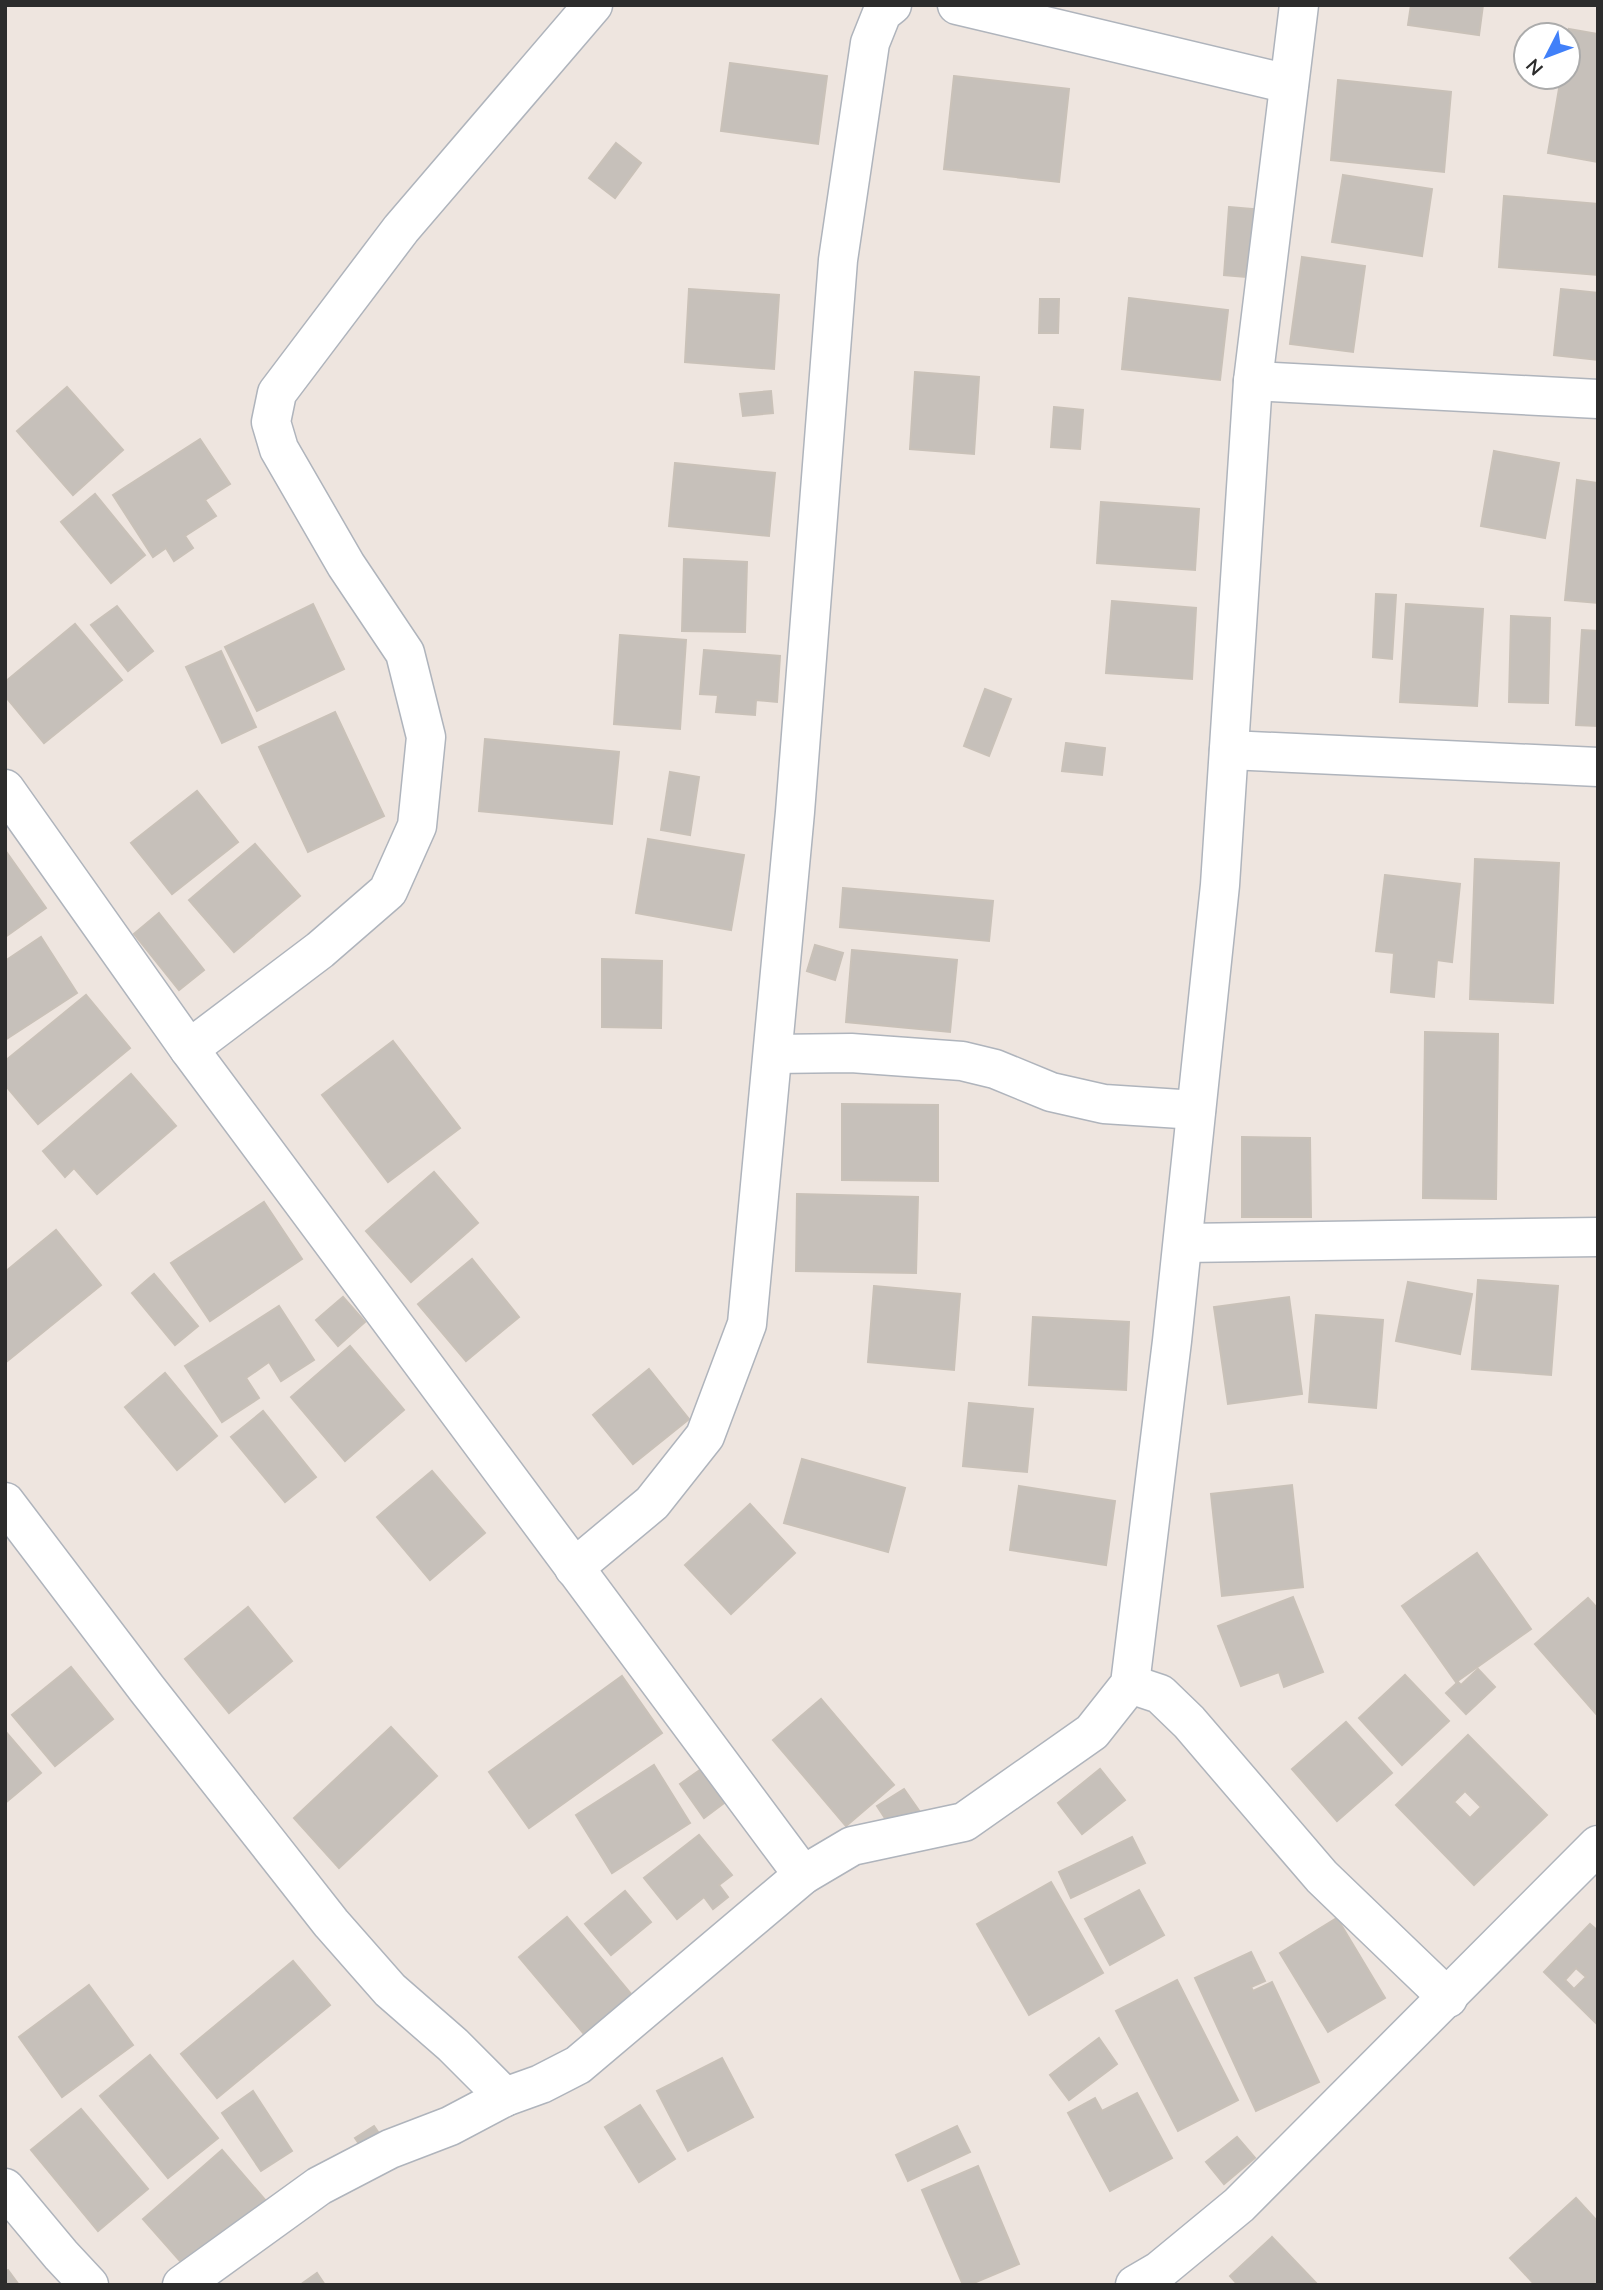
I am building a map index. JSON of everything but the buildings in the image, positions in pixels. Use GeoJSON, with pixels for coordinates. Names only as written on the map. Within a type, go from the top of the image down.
{"type":"FeatureCollection","features":[{"type":"Feature","properties":{"kind":"street"},"geometry":{"type":"LineString","coordinates":[[189,1049],[320,950],[388,891],[417,826],[426,737],[405,653],[346,565],[279,449],[271,422],[276,393],[401,229],[593,5]]}},
{"type":"Feature","properties":{"kind":"street"},"geometry":{"type":"LineString","coordinates":[[574,1568],[652,1503],[705,1436],[747,1324],[795,812],[838,260],[870,43],[881,13],[891,5]]}},
{"type":"Feature","properties":{"kind":"street"},"geometry":{"type":"LineString","coordinates":[[957,5],[1289,84]]}},
{"type":"Feature","properties":{"kind":"street"},"geometry":{"type":"LineString","coordinates":[[182,2285],[319,2186],[390,2148],[450,2126],[505,2097],[541,2084],[578,2065],[803,1875],[852,1846],[964,1822],[1092,1732],[1130,1684],[1183,1243],[1220,885],[1253,380],[1298,5]]}},
{"type":"Feature","properties":{"kind":"street"},"geometry":{"type":"LineString","coordinates":[[1253,380],[1598,399]]}},
{"type":"Feature","properties":{"kind":"street"},"geometry":{"type":"LineString","coordinates":[[1229,750],[1598,767]]}},
{"type":"Feature","properties":{"kind":"street"},"geometry":{"type":"LineString","coordinates":[[5,789],[189,1049],[803,1875]]}},
{"type":"Feature","properties":{"kind":"street"},"geometry":{"type":"LineString","coordinates":[[773,1054],[851,1053],[962,1061],[995,1069],[1051,1092],[1104,1104],[1196,1110]]}},
{"type":"Feature","properties":{"kind":"street"},"geometry":{"type":"LineString","coordinates":[[1183,1243],[1598,1237]]}},
{"type":"Feature","properties":{"kind":"street"},"geometry":{"type":"LineString","coordinates":[[5,1502],[147,1689],[331,1923],[390,1990],[453,2045],[505,2097]]}},
{"type":"Feature","properties":{"kind":"street"},"geometry":{"type":"LineString","coordinates":[[1130,1684],[1160,1694],[1189,1722],[1322,1877],[1448,1998]]}},
{"type":"Feature","properties":{"kind":"street"},"geometry":{"type":"LineString","coordinates":[[1135,2285],[1159,2271],[1239,2205],[1598,1845]]}},
{"type":"Feature","properties":{"kind":"street"},"geometry":{"type":"LineString","coordinates":[[5,2188],[89,2285]]}}]}
